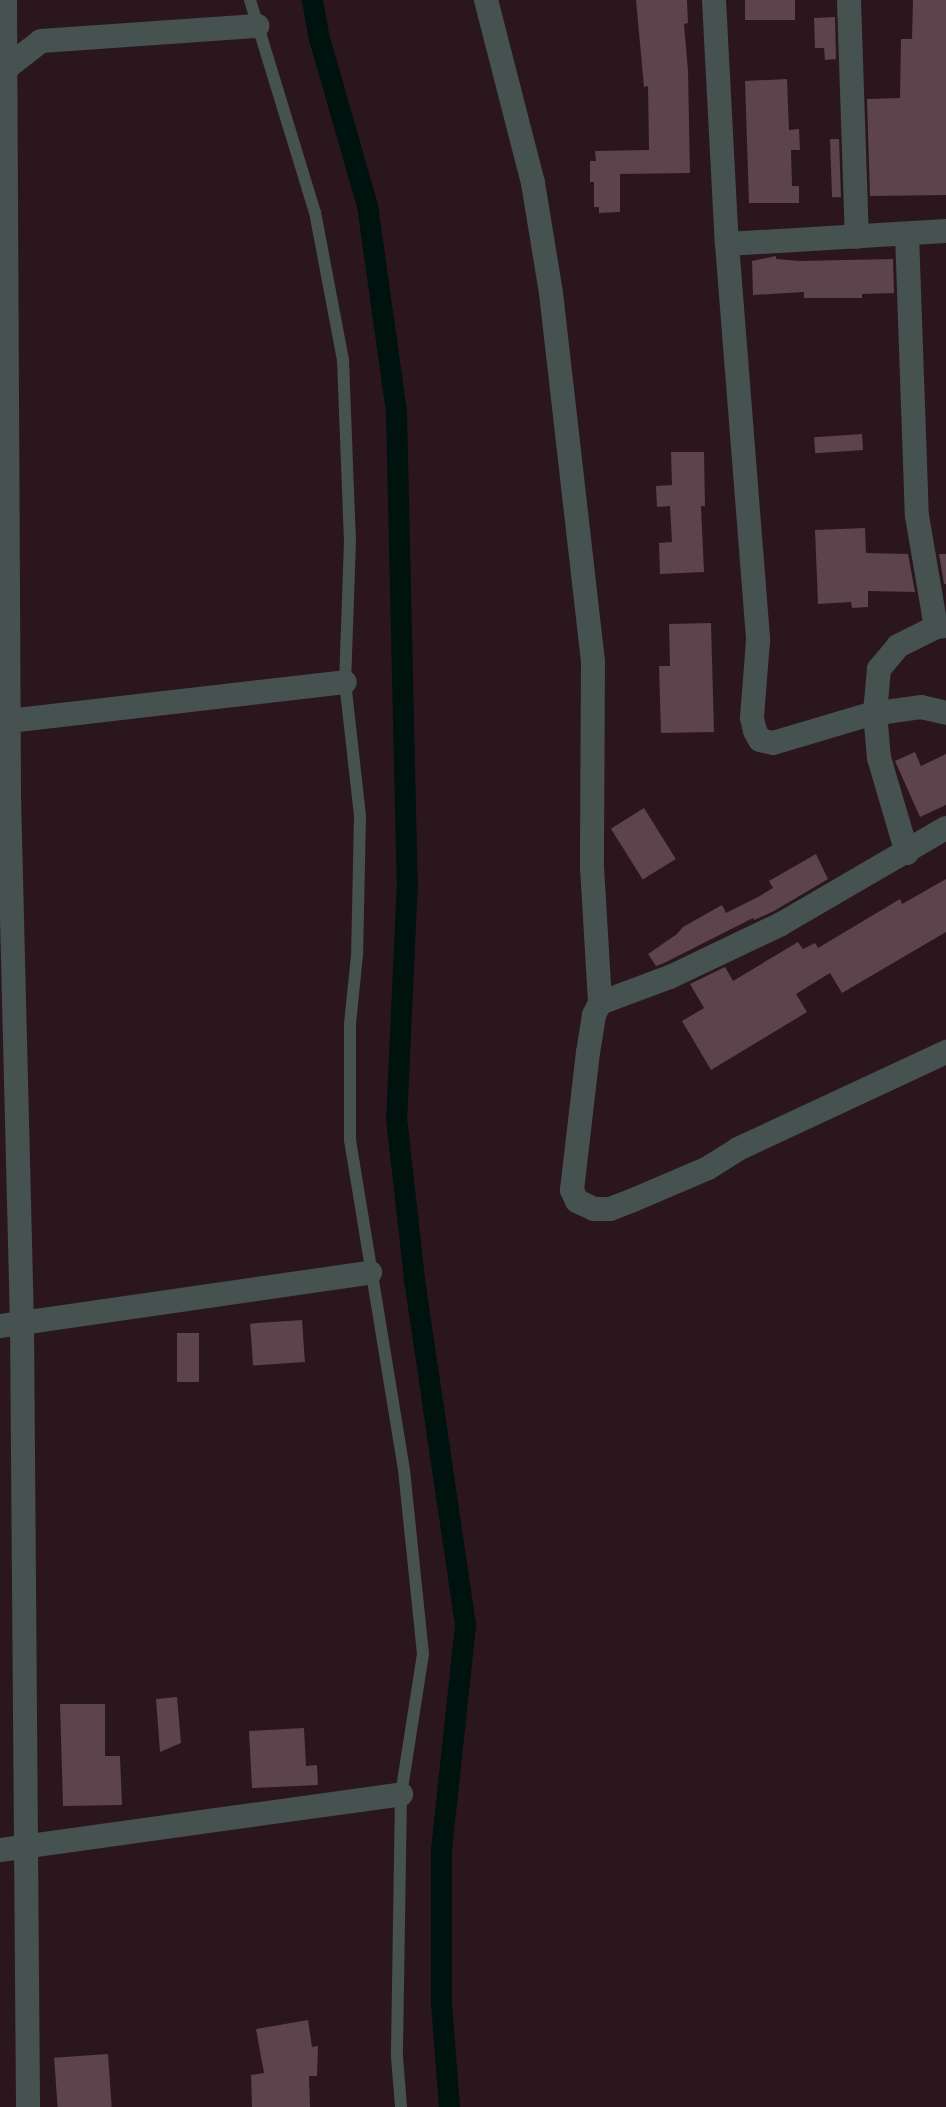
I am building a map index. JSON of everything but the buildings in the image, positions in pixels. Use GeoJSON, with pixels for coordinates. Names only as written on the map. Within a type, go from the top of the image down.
{"type":"FeatureCollection","features":[{"type":"Feature","properties":{"kind":"street"},"geometry":{"type":"LineString","coordinates":[[5,0],[2,73],[9,721],[4,796],[11,1325],[27,1846],[28,2107]]}},
{"type":"Feature","properties":{"kind":"street"},"geometry":{"type":"LineString","coordinates":[[486,0],[533,183],[571,456],[593,661],[592,867],[600,1003],[594,1015],[588,1052],[572,1190],[577,1201],[594,1209],[621,1205],[708,1168],[738,1149],[946,1052]]}},
{"type":"Feature","properties":{"kind":"street"},"geometry":{"type":"LineString","coordinates":[[714,0],[727,244],[758,641],[752,718],[755,731],[760,740],[774,743],[875,713],[921,707],[946,713]]}},
{"type":"Feature","properties":{"kind":"street"},"geometry":{"type":"LineString","coordinates":[[849,0],[857,237]]}},
{"type":"Feature","properties":{"kind":"street"},"geometry":{"type":"LineString","coordinates":[[2,73],[41,41],[257,26]]}},
{"type":"Feature","properties":{"kind":"street"},"geometry":{"type":"LineString","coordinates":[[727,244],[946,231]]}},
{"type":"Feature","properties":{"kind":"street"},"geometry":{"type":"LineString","coordinates":[[907,233],[917,516],[941,626],[898,646],[879,669],[875,713],[878,758],[890,805],[907,853]]}},
{"type":"Feature","properties":{"kind":"street"},"geometry":{"type":"LineString","coordinates":[[9,721],[345,682]]}},
{"type":"Feature","properties":{"kind":"street"},"geometry":{"type":"LineString","coordinates":[[600,1003],[670,978],[781,924],[946,828]]}},
{"type":"Feature","properties":{"kind":"street"},"geometry":{"type":"LineString","coordinates":[[11,1325],[370,1273]]}},
{"type":"Feature","properties":{"kind":"street"},"geometry":{"type":"LineString","coordinates":[[0,1850],[401,1794]]}},
{"type":"Feature","properties":{"kind":"lane"},"geometry":{"type":"LineString","coordinates":[[250,0],[315,212],[343,360],[350,541],[345,682],[360,816],[357,955],[350,1024],[350,1140],[404,1471],[423,1654],[401,1794],[397,2056],[401,2107]]}},
{"type":"Feature","properties":{"kind":"waterway"},"geometry":{"type":"LineString","coordinates":[[312,0],[319,38],[367,205],[396,411],[407,880],[396,1118],[414,1279],[465,1625],[441,1851],[441,2003],[449,2107]]}}]}
